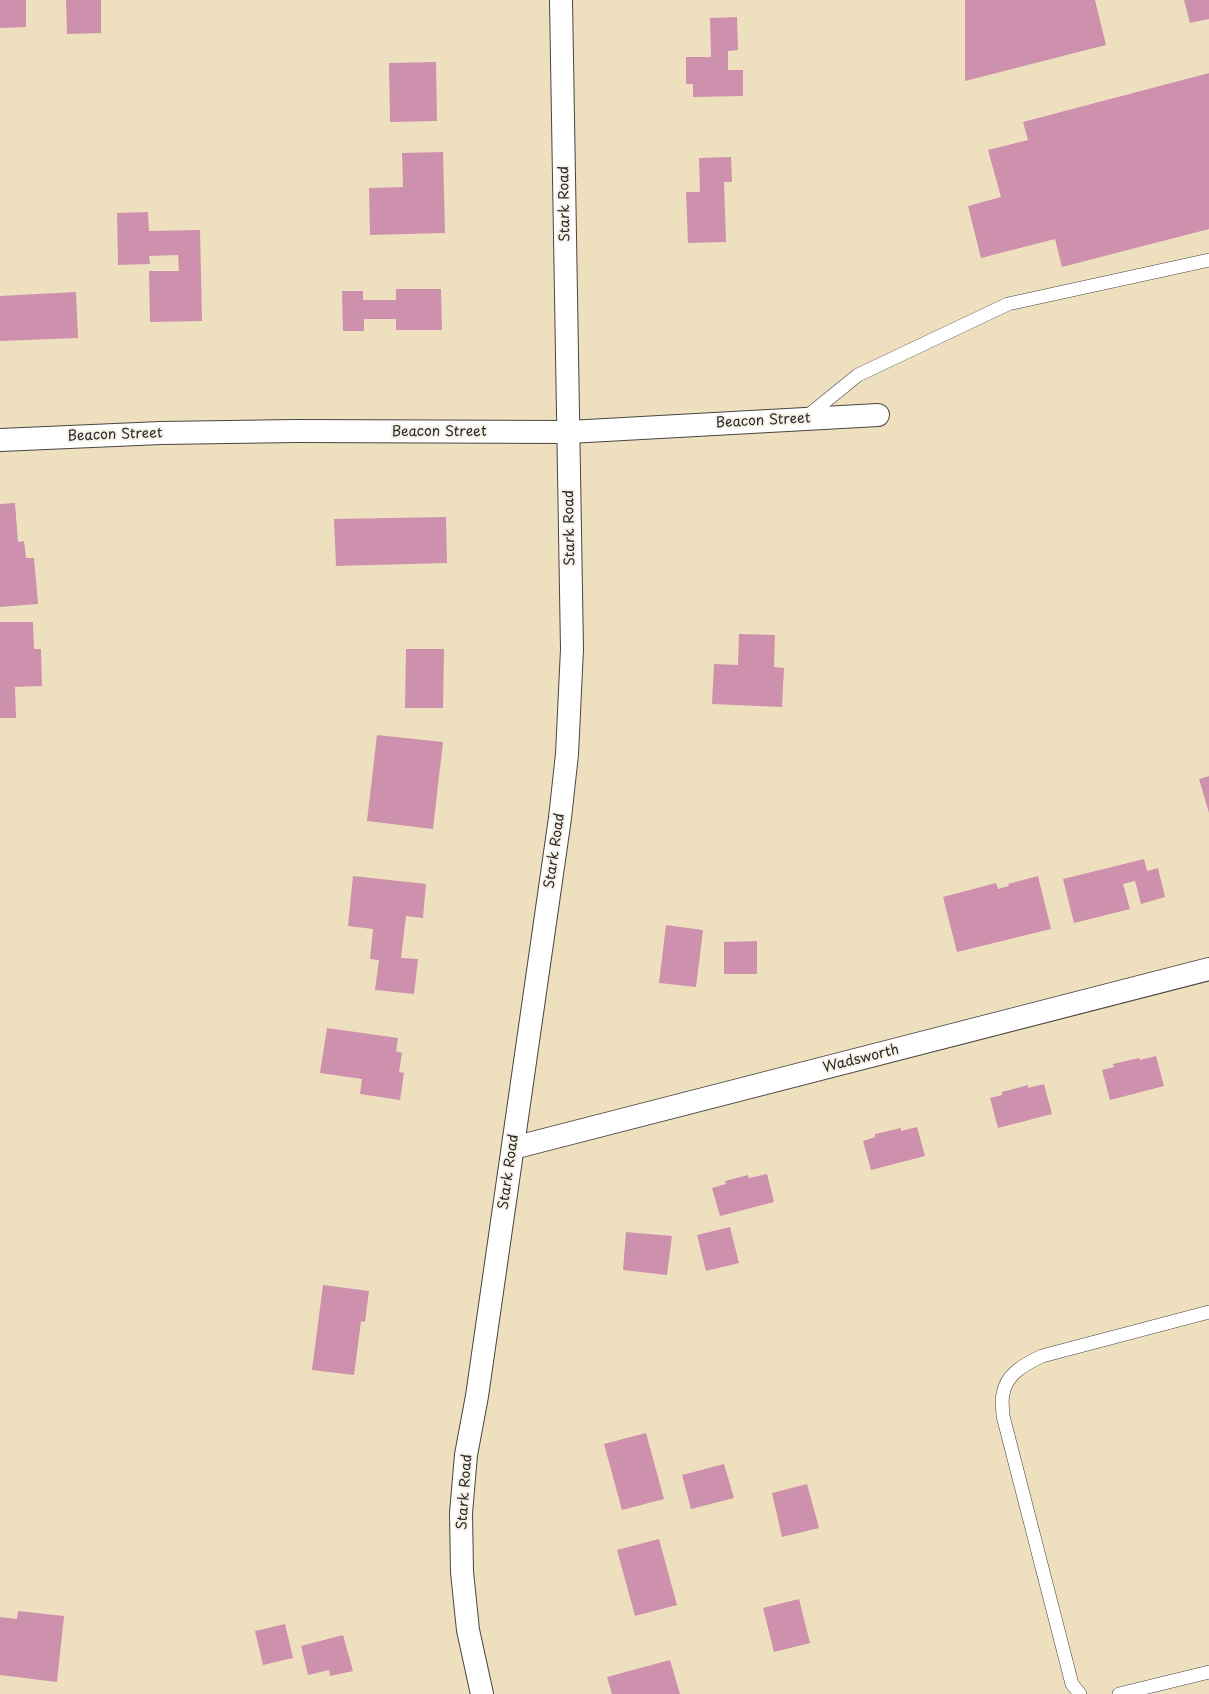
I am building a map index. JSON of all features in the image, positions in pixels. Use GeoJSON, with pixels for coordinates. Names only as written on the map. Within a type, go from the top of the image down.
{"type":"FeatureCollection","features":[{"type":"Feature","properties":{"kind":"street","name":"Stark Road"},"geometry":{"type":"LineString","coordinates":[[482,1694],[468,1630],[462,1572],[462,1513],[466,1455],[478,1388],[560,818],[567,754],[572,649],[561,0]]}},
{"type":"Feature","properties":{"kind":"street","name":"Beacon Street"},"geometry":{"type":"LineString","coordinates":[[0,440],[161,433],[280,431],[569,432],[878,415]]}},
{"type":"Feature","properties":{"kind":"street","name":"Wadsworth"},"geometry":{"type":"LineString","coordinates":[[513,1148],[1209,969]]}},
{"type":"Feature","properties":{"kind":"lane"},"geometry":{"type":"LineString","coordinates":[[803,419],[858,375],[1008,304],[1209,260]]}},
{"type":"Feature","properties":{"kind":"lane"},"geometry":{"type":"LineString","coordinates":[[1080,1694],[1072,1684],[1002,1416],[1003,1394],[1009,1378],[1023,1365],[1042,1356],[1209,1312]]}},
{"type":"Feature","properties":{"kind":"lane"},"geometry":{"type":"LineString","coordinates":[[1119,1694],[1209,1672]]}},
{"type":"Feature","properties":{"kind":"building"},"geometry":{"type":"Polygon","coordinates":[[[0,0],[26,0],[26,27],[0,28],[0,0]]]}},
{"type":"Feature","properties":{"kind":"building"},"geometry":{"type":"Polygon","coordinates":[[[66,0],[101,0],[101,33],[67,34],[66,0]]]}},
{"type":"Feature","properties":{"kind":"building"},"geometry":{"type":"Polygon","coordinates":[[[965,0],[1095,0],[1106,45],[965,81],[965,0]]]}},
{"type":"Feature","properties":{"kind":"building"},"geometry":{"type":"Polygon","coordinates":[[[1184,0],[1209,0],[1209,19],[1190,23],[1184,0]]]}},
{"type":"Feature","properties":{"kind":"building"},"geometry":{"type":"Polygon","coordinates":[[[737,17],[738,50],[728,51],[728,70],[743,70],[743,96],[693,97],[693,84],[686,84],[686,57],[711,57],[710,18],[737,17]]]}},
{"type":"Feature","properties":{"kind":"building"},"geometry":{"type":"Polygon","coordinates":[[[436,62],[437,121],[390,122],[389,63],[436,62]]]}},
{"type":"Feature","properties":{"kind":"building"},"geometry":{"type":"Polygon","coordinates":[[[1209,73],[1209,229],[1062,267],[1055,239],[981,258],[968,206],[1001,197],[988,150],[1028,140],[1023,122],[1209,73]]]}},
{"type":"Feature","properties":{"kind":"building"},"geometry":{"type":"Polygon","coordinates":[[[443,152],[445,233],[370,235],[369,188],[403,187],[402,153],[443,152]]]}},
{"type":"Feature","properties":{"kind":"building"},"geometry":{"type":"Polygon","coordinates":[[[731,157],[732,182],[724,182],[726,242],[688,243],[686,192],[700,192],[699,158],[731,157]]]}},
{"type":"Feature","properties":{"kind":"building"},"geometry":{"type":"Polygon","coordinates":[[[148,212],[149,231],[200,230],[202,321],[150,322],[149,271],[179,271],[178,255],[149,256],[150,264],[118,265],[117,213],[148,212]]]}},
{"type":"Feature","properties":{"kind":"building"},"geometry":{"type":"Polygon","coordinates":[[[396,289],[441,289],[442,330],[396,330],[396,319],[364,319],[364,331],[343,331],[342,291],[363,291],[363,300],[396,300],[396,289]]]}},
{"type":"Feature","properties":{"kind":"building"},"geometry":{"type":"Polygon","coordinates":[[[76,292],[78,338],[0,341],[0,296],[76,292]]]}},
{"type":"Feature","properties":{"kind":"building"},"geometry":{"type":"Polygon","coordinates":[[[15,503],[18,542],[24,541],[26,558],[34,558],[38,604],[0,607],[0,504],[15,503]]]}},
{"type":"Feature","properties":{"kind":"building"},"geometry":{"type":"Polygon","coordinates":[[[446,517],[447,563],[336,566],[334,519],[446,517]]]}},
{"type":"Feature","properties":{"kind":"building"},"geometry":{"type":"Polygon","coordinates":[[[0,622],[33,622],[34,649],[41,649],[42,686],[15,687],[16,718],[0,718],[0,622]]]}},
{"type":"Feature","properties":{"kind":"building"},"geometry":{"type":"Polygon","coordinates":[[[739,634],[775,635],[774,667],[784,668],[782,707],[712,704],[714,664],[738,665],[739,634]]]}},
{"type":"Feature","properties":{"kind":"building"},"geometry":{"type":"Polygon","coordinates":[[[406,649],[444,649],[443,708],[405,708],[406,649]]]}},
{"type":"Feature","properties":{"kind":"building"},"geometry":{"type":"Polygon","coordinates":[[[377,735],[443,742],[433,829],[367,821],[377,735]]]}},
{"type":"Feature","properties":{"kind":"building"},"geometry":{"type":"Polygon","coordinates":[[[1209,776],[1209,813],[1199,779],[1209,776]]]}},
{"type":"Feature","properties":{"kind":"building"},"geometry":{"type":"Polygon","coordinates":[[[1144,859],[1147,871],[1158,868],[1165,897],[1141,904],[1135,881],[1123,884],[1130,909],[1074,923],[1063,879],[1144,859]]]}},
{"type":"Feature","properties":{"kind":"building"},"geometry":{"type":"Polygon","coordinates":[[[353,876],[426,884],[423,918],[406,916],[401,958],[418,959],[414,994],[375,990],[379,960],[370,959],[373,929],[348,926],[353,876]]]}},
{"type":"Feature","properties":{"kind":"building"},"geometry":{"type":"Polygon","coordinates":[[[1038,876],[1051,929],[957,952],[943,897],[996,883],[998,889],[1009,886],[1008,884],[1038,876]]]}},
{"type":"Feature","properties":{"kind":"building"},"geometry":{"type":"Polygon","coordinates":[[[666,925],[703,930],[696,987],[659,983],[666,925]]]}},
{"type":"Feature","properties":{"kind":"building"},"geometry":{"type":"Polygon","coordinates":[[[757,941],[757,974],[724,974],[724,942],[757,941]]]}},
{"type":"Feature","properties":{"kind":"building"},"geometry":{"type":"Polygon","coordinates":[[[327,1028],[398,1038],[396,1051],[402,1053],[399,1072],[404,1073],[400,1100],[360,1094],[362,1079],[320,1073],[327,1028]]]}},
{"type":"Feature","properties":{"kind":"building"},"geometry":{"type":"Polygon","coordinates":[[[1156,1056],[1164,1086],[1110,1100],[1102,1070],[1114,1067],[1113,1064],[1156,1056]]]}},
{"type":"Feature","properties":{"kind":"building"},"geometry":{"type":"Polygon","coordinates":[[[1044,1084],[1052,1114],[998,1128],[990,1098],[1002,1095],[1002,1092],[1028,1085],[1028,1088],[1044,1084]]]}},
{"type":"Feature","properties":{"kind":"building"},"geometry":{"type":"Polygon","coordinates":[[[917,1127],[925,1156],[871,1170],[863,1141],[875,1137],[875,1134],[901,1128],[901,1131],[917,1127]]]}},
{"type":"Feature","properties":{"kind":"building"},"geometry":{"type":"Polygon","coordinates":[[[767,1174],[774,1202],[720,1216],[712,1188],[726,1184],[725,1181],[748,1175],[749,1178],[767,1174]]]}},
{"type":"Feature","properties":{"kind":"building"},"geometry":{"type":"Polygon","coordinates":[[[730,1227],[739,1263],[706,1271],[697,1235],[730,1227]]]}},
{"type":"Feature","properties":{"kind":"building"},"geometry":{"type":"Polygon","coordinates":[[[626,1232],[672,1236],[667,1275],[623,1270],[626,1232]]]}},
{"type":"Feature","properties":{"kind":"building"},"geometry":{"type":"Polygon","coordinates":[[[323,1285],[369,1291],[365,1322],[361,1321],[354,1375],[312,1370],[323,1285]]]}},
{"type":"Feature","properties":{"kind":"building"},"geometry":{"type":"Polygon","coordinates":[[[646,1433],[664,1499],[622,1510],[604,1444],[646,1433]]]}},
{"type":"Feature","properties":{"kind":"building"},"geometry":{"type":"Polygon","coordinates":[[[724,1464],[734,1498],[691,1509],[682,1475],[724,1464]]]}},
{"type":"Feature","properties":{"kind":"building"},"geometry":{"type":"Polygon","coordinates":[[[807,1484],[819,1528],[782,1537],[772,1493],[807,1484]]]}},
{"type":"Feature","properties":{"kind":"building"},"geometry":{"type":"Polygon","coordinates":[[[659,1539],[677,1605],[635,1616],[617,1550],[659,1539]]]}},
{"type":"Feature","properties":{"kind":"building"},"geometry":{"type":"Polygon","coordinates":[[[799,1599],[810,1643],[774,1652],[763,1608],[799,1599]]]}},
{"type":"Feature","properties":{"kind":"building"},"geometry":{"type":"Polygon","coordinates":[[[18,1611],[64,1616],[57,1682],[0,1675],[0,1617],[17,1619],[18,1611]]]}},
{"type":"Feature","properties":{"kind":"building"},"geometry":{"type":"Polygon","coordinates":[[[285,1624],[293,1658],[263,1665],[255,1631],[285,1624]]]}},
{"type":"Feature","properties":{"kind":"building"},"geometry":{"type":"Polygon","coordinates":[[[343,1635],[353,1671],[330,1676],[329,1670],[308,1675],[301,1646],[343,1635]]]}},
{"type":"Feature","properties":{"kind":"building"},"geometry":{"type":"Polygon","coordinates":[[[670,1660],[680,1694],[612,1694],[607,1677],[670,1660]]]}}]}
